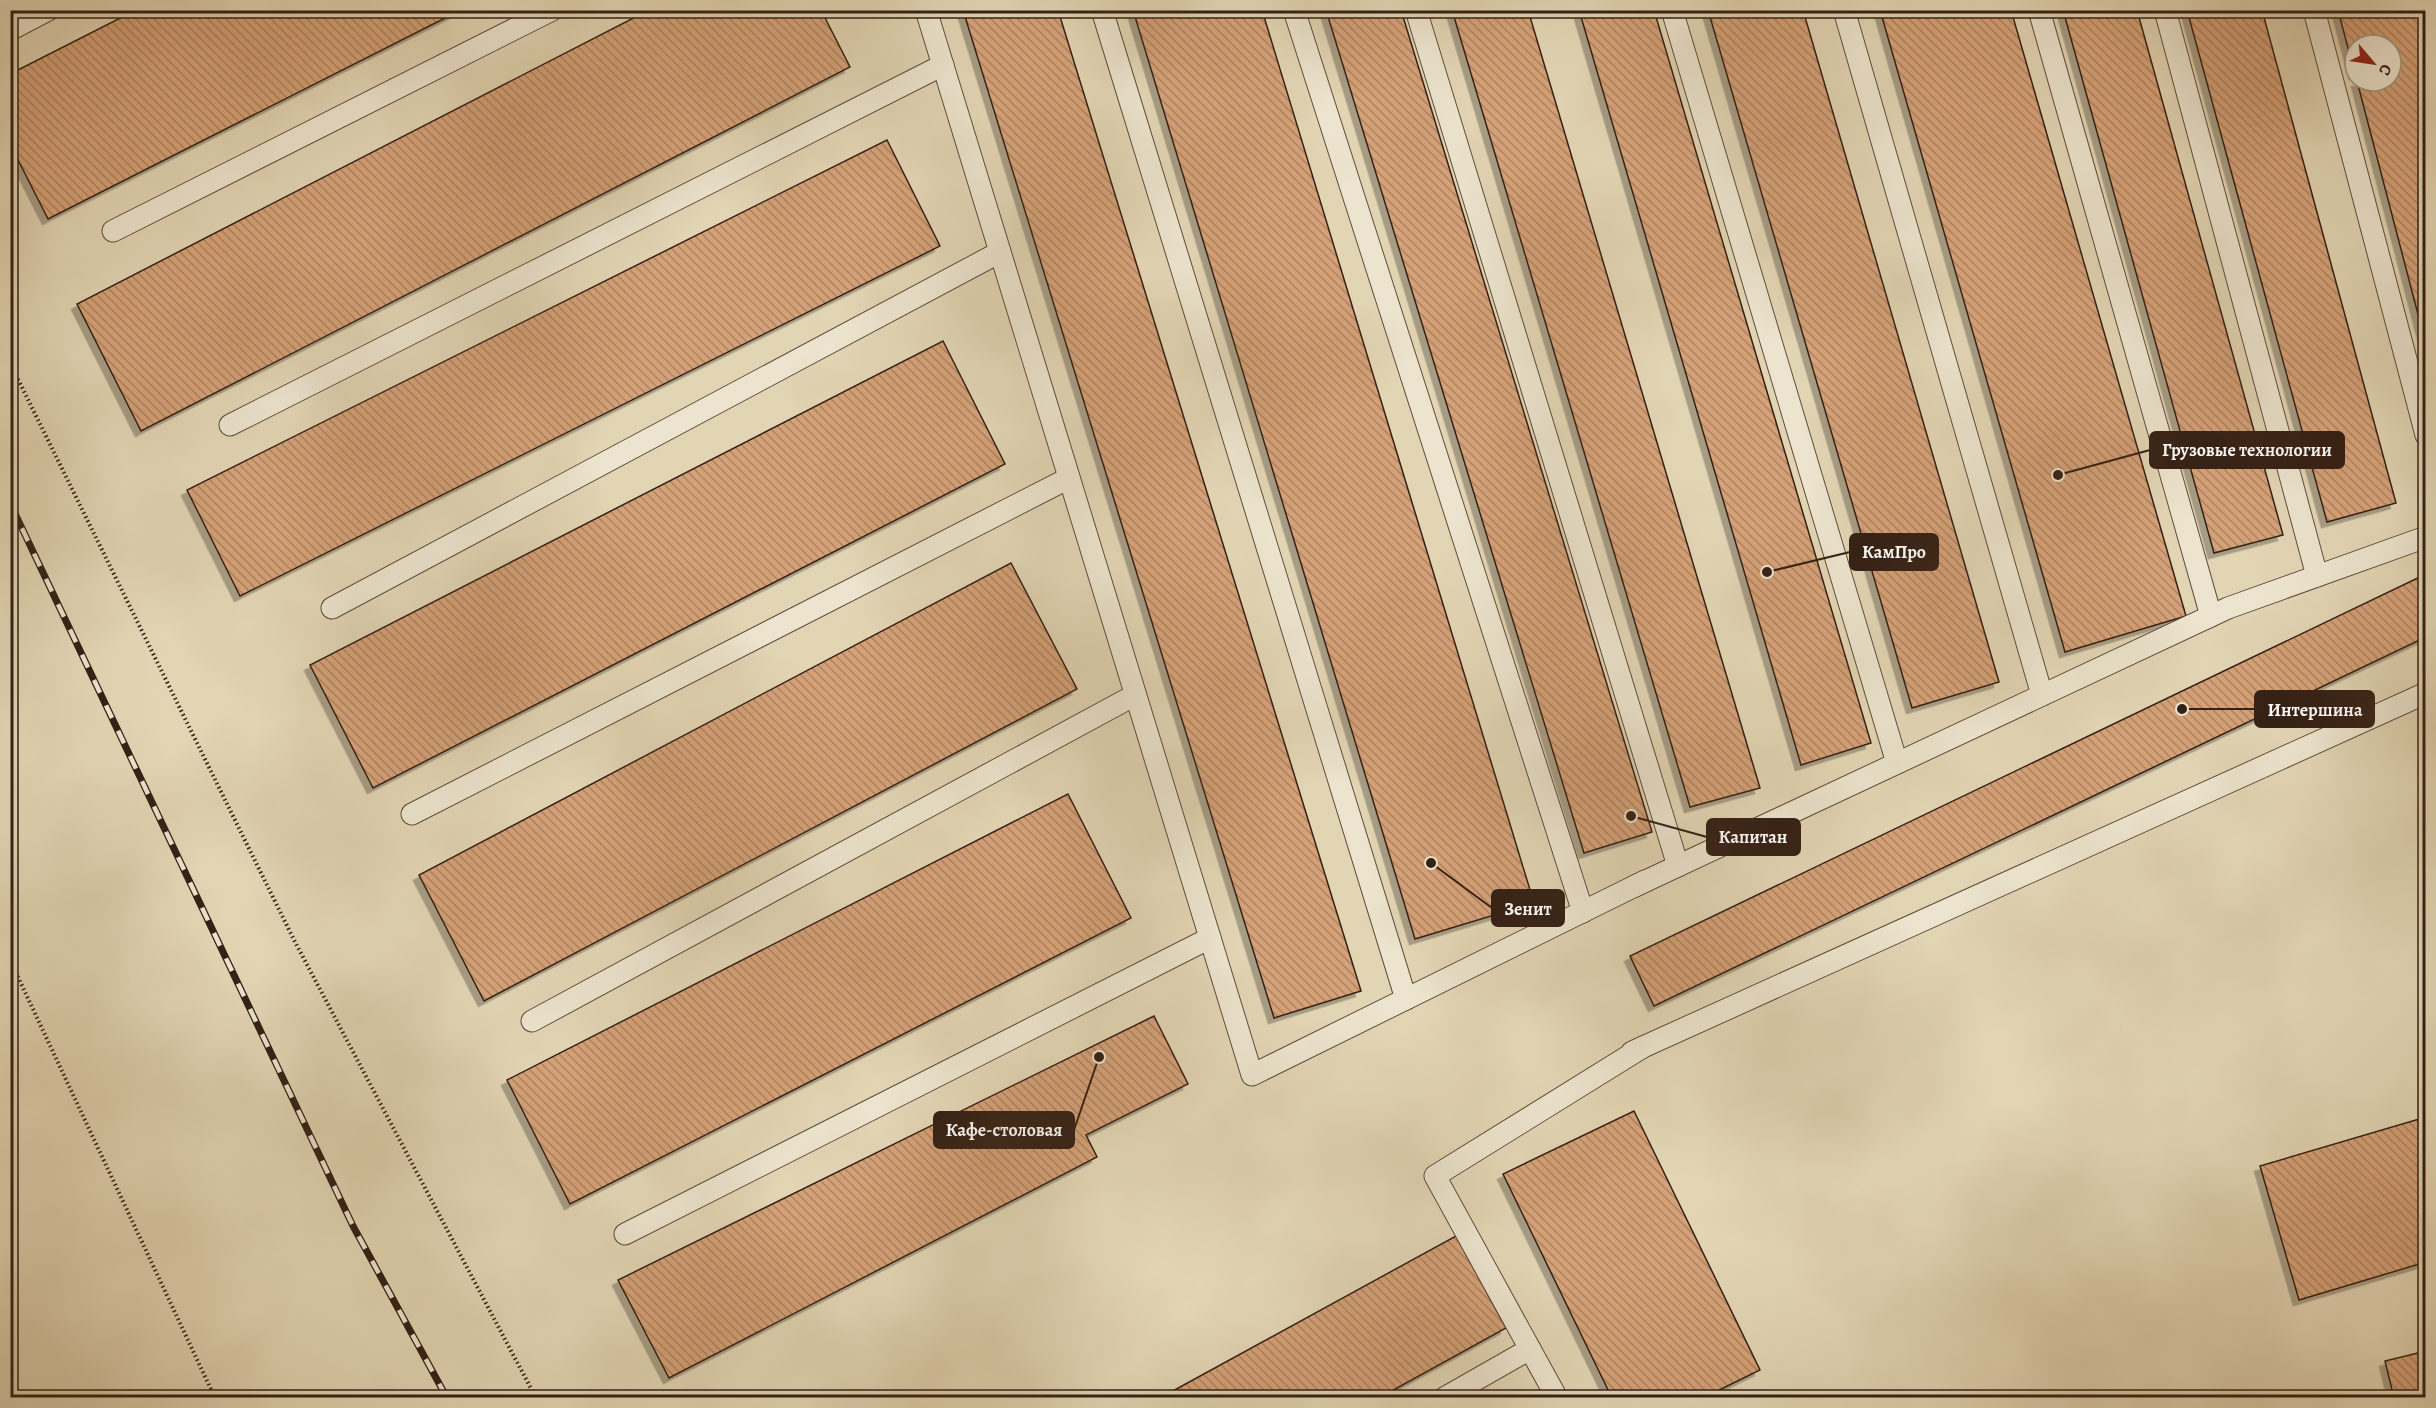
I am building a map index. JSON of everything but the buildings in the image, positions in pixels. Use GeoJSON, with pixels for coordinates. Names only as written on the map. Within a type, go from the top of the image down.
{"type":"FeatureCollection","features":[{"type":"Feature","properties":{"kind":"lane"},"geometry":{"type":"LineString","coordinates":[[10,30],[48,10]]}},
{"type":"Feature","properties":{"kind":"lane"},"geometry":{"type":"LineString","coordinates":[[113,231],[552,10]]}},
{"type":"Feature","properties":{"kind":"lane"},"geometry":{"type":"LineString","coordinates":[[926,10],[1252,1075],[1637,885],[2211,616],[2426,537]]}},
{"type":"Feature","properties":{"kind":"lane"},"geometry":{"type":"LineString","coordinates":[[1102,10],[1406,999]]}},
{"type":"Feature","properties":{"kind":"lane"},"geometry":{"type":"LineString","coordinates":[[1294,10],[1583,912]]}},
{"type":"Feature","properties":{"kind":"lane"},"geometry":{"type":"LineString","coordinates":[[1416,10],[1678,866]]}},
{"type":"Feature","properties":{"kind":"lane"},"geometry":{"type":"LineString","coordinates":[[1672,10],[1897,763]]}},
{"type":"Feature","properties":{"kind":"lane"},"geometry":{"type":"LineString","coordinates":[[1844,10],[2042,695]]}},
{"type":"Feature","properties":{"kind":"lane"},"geometry":{"type":"LineString","coordinates":[[2039,10],[2211,616]]}},
{"type":"Feature","properties":{"kind":"lane"},"geometry":{"type":"LineString","coordinates":[[2165,10],[2317,576]]}},
{"type":"Feature","properties":{"kind":"lane"},"geometry":{"type":"LineString","coordinates":[[2314,10],[2426,435]]}},
{"type":"Feature","properties":{"kind":"lane"},"geometry":{"type":"LineString","coordinates":[[230,425],[943,65]]}},
{"type":"Feature","properties":{"kind":"lane"},"geometry":{"type":"LineString","coordinates":[[332,608],[1000,252]]}},
{"type":"Feature","properties":{"kind":"lane"},"geometry":{"type":"LineString","coordinates":[[412,814],[1069,478]]}},
{"type":"Feature","properties":{"kind":"lane"},"geometry":{"type":"LineString","coordinates":[[1557,1398],[1435,1176],[1638,1050],[2426,693]]}},
{"type":"Feature","properties":{"kind":"lane"},"geometry":{"type":"LineString","coordinates":[[531,1021],[1135,694]]}},
{"type":"Feature","properties":{"kind":"lane"},"geometry":{"type":"LineString","coordinates":[[625,1234],[1209,938]]}},
{"type":"Feature","properties":{"kind":"lane"},"geometry":{"type":"LineString","coordinates":[[1444,1398],[1530,1349]]}},
{"type":"Feature","properties":{"kind":"path"},"geometry":{"type":"LineString","coordinates":[[10,363],[295,942],[536,1398]]}},
{"type":"Feature","properties":{"kind":"path"},"geometry":{"type":"LineString","coordinates":[[10,960],[215,1398]]}},
{"type":"Feature","properties":{"kind":"railway"},"geometry":{"type":"LineString","coordinates":[[10,503],[353,1226],[447,1398]]}},
{"type":"Feature","properties":{"kind":"place","name":"Грузовые технологии"},"geometry":{"type":"Point","coordinates":[2058,475]}},
{"type":"Feature","properties":{"kind":"place","name":"КамПро"},"geometry":{"type":"Point","coordinates":[1767,572]}},
{"type":"Feature","properties":{"kind":"place","name":"Интершина"},"geometry":{"type":"Point","coordinates":[2182,709]}},
{"type":"Feature","properties":{"kind":"place","name":"Капитан"},"geometry":{"type":"Point","coordinates":[1631,816]}},
{"type":"Feature","properties":{"kind":"place","name":"Зенит"},"geometry":{"type":"Point","coordinates":[1431,863]}},
{"type":"Feature","properties":{"kind":"place","name":"Кафе-столовая"},"geometry":{"type":"Point","coordinates":[1099,1057]}}]}
